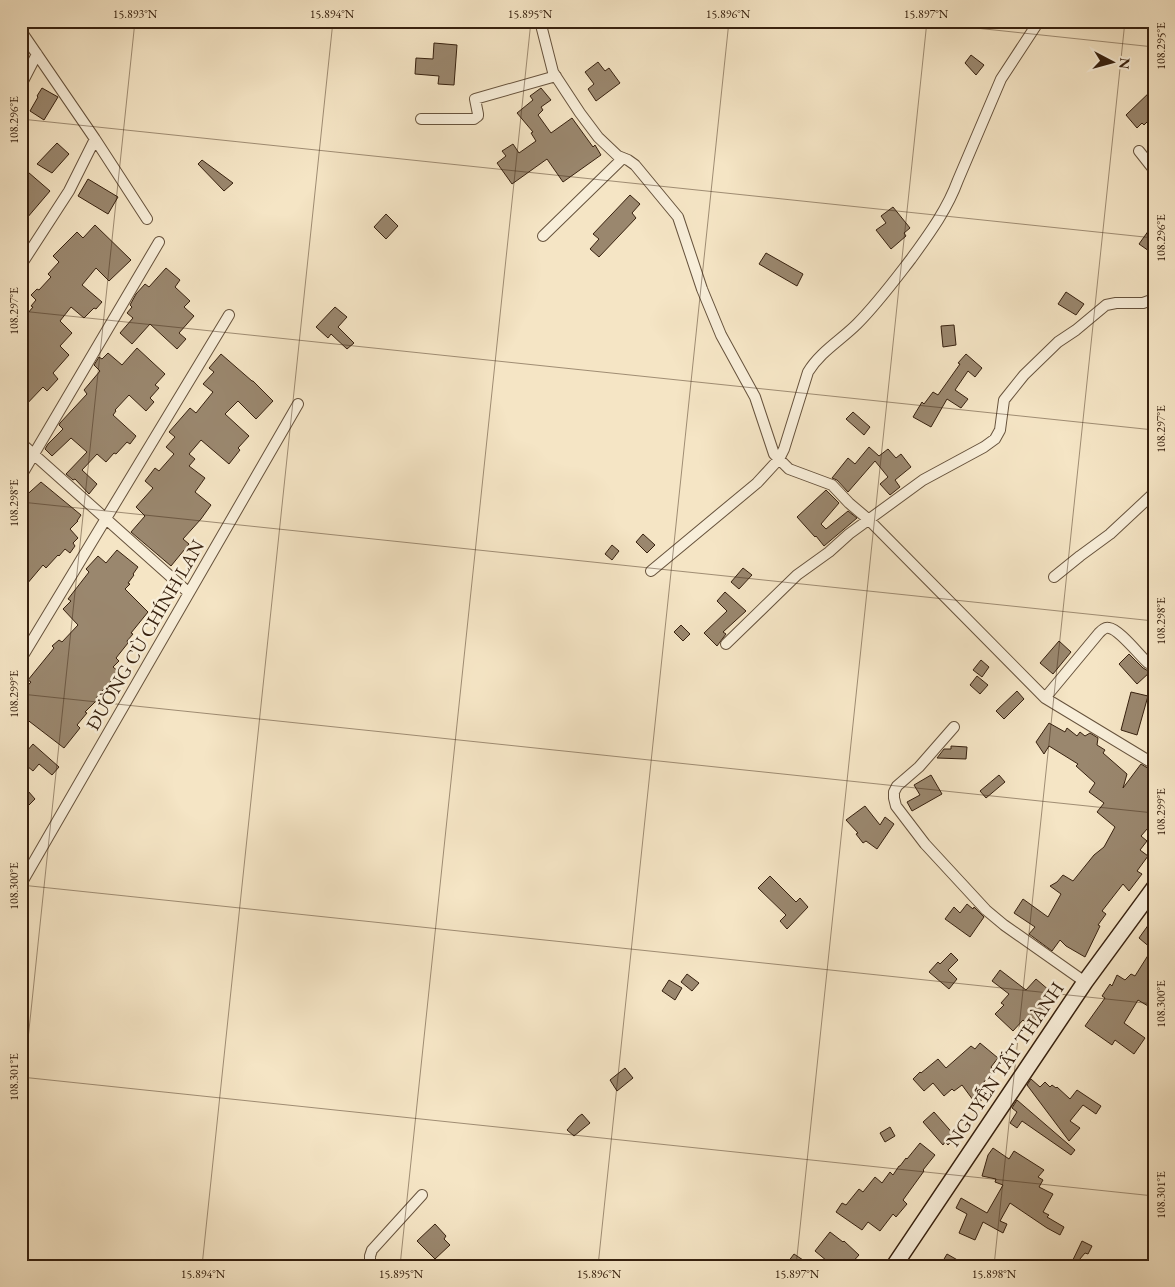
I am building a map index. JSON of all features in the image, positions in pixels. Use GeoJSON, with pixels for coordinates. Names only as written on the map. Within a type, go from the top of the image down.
{"type":"FeatureCollection","features":[{"type":"Feature","properties":{"kind":"main road","name":"NGUYỄN TẤT THÀNH"},"geometry":{"type":"LineString","coordinates":[[894,1266],[1085,982],[1154,888]]}},
{"type":"Feature","properties":{"kind":"street"},"geometry":{"type":"LineString","coordinates":[[540,21],[553,72],[580,113],[598,137],[618,156],[635,165],[678,217],[702,289],[728,349],[755,397],[774,454],[789,469],[832,486],[869,520],[1045,698],[1154,764]]}},
{"type":"Feature","properties":{"kind":"street"},"geometry":{"type":"LineString","coordinates":[[651,571],[757,483],[779,459],[784,449],[808,372],[824,353],[856,326],[879,300],[939,220],[952,197],[1001,79],[1040,21]]}},
{"type":"Feature","properties":{"kind":"street"},"geometry":{"type":"LineString","coordinates":[[21,31],[147,219]]}},
{"type":"Feature","properties":{"kind":"street"},"geometry":{"type":"LineString","coordinates":[[21,85],[37,54]]}},
{"type":"Feature","properties":{"kind":"street"},"geometry":{"type":"LineString","coordinates":[[421,119],[474,118],[478,116],[475,99],[556,76]]}},
{"type":"Feature","properties":{"kind":"street"},"geometry":{"type":"LineString","coordinates":[[21,265],[68,191],[95,139]]}},
{"type":"Feature","properties":{"kind":"street"},"geometry":{"type":"LineString","coordinates":[[1139,151],[1154,170]]}},
{"type":"Feature","properties":{"kind":"street"},"geometry":{"type":"LineString","coordinates":[[543,236],[623,158]]}},
{"type":"Feature","properties":{"kind":"street"},"geometry":{"type":"LineString","coordinates":[[21,476],[159,242]]}},
{"type":"Feature","properties":{"kind":"street"},"geometry":{"type":"LineString","coordinates":[[726,644],[797,576],[849,534],[923,480],[984,447],[995,439],[1000,430],[1004,400],[1009,392],[1051,348],[1076,330],[1101,308],[1111,303],[1143,303],[1154,299]]}},
{"type":"Feature","properties":{"kind":"street"},"geometry":{"type":"LineString","coordinates":[[21,659],[229,315]]}},
{"type":"Feature","properties":{"kind":"street","name":"ĐƯỜNG CÙ CHÍNH LAN"},"geometry":{"type":"LineString","coordinates":[[21,884],[298,404]]}},
{"type":"Feature","properties":{"kind":"street"},"geometry":{"type":"LineString","coordinates":[[21,444],[189,593]]}},
{"type":"Feature","properties":{"kind":"street"},"geometry":{"type":"LineString","coordinates":[[1054,577],[1110,534],[1154,493]]}},
{"type":"Feature","properties":{"kind":"street"},"geometry":{"type":"LineString","coordinates":[[1045,698],[1099,633],[1107,628],[1111,628],[1123,637],[1148,663]]}},
{"type":"Feature","properties":{"kind":"street"},"geometry":{"type":"LineString","coordinates":[[954,727],[919,766],[897,786],[894,792],[896,806],[925,844],[986,910],[1004,925],[1085,982]]}},
{"type":"Feature","properties":{"kind":"street"},"geometry":{"type":"LineString","coordinates":[[370,1266],[372,1250],[422,1195]]}},
{"type":"Feature","properties":{"kind":"building"},"geometry":{"type":"Polygon","coordinates":[[[434,43],[457,45],[454,85],[438,84],[439,76],[415,74],[416,58],[433,59],[434,43]]]}},
{"type":"Feature","properties":{"kind":"building"},"geometry":{"type":"Polygon","coordinates":[[[971,55],[984,65],[976,75],[965,63],[971,55]]]}},
{"type":"Feature","properties":{"kind":"building"},"geometry":{"type":"Polygon","coordinates":[[[598,62],[605,71],[609,68],[620,83],[596,101],[588,89],[594,84],[585,72],[598,62]]]}},
{"type":"Feature","properties":{"kind":"building"},"geometry":{"type":"Polygon","coordinates":[[[42,88],[58,97],[44,120],[30,111],[42,88]]]}},
{"type":"Feature","properties":{"kind":"building"},"geometry":{"type":"Polygon","coordinates":[[[541,88],[551,100],[541,107],[543,110],[538,115],[551,133],[572,118],[601,155],[563,182],[547,159],[512,184],[497,163],[506,156],[502,151],[513,144],[519,153],[536,141],[531,133],[533,132],[517,113],[533,100],[530,96],[541,88]]]}},
{"type":"Feature","properties":{"kind":"building"},"geometry":{"type":"Polygon","coordinates":[[[1154,88],[1154,115],[1144,125],[1142,123],[1137,128],[1126,115],[1154,88]]]}},
{"type":"Feature","properties":{"kind":"building"},"geometry":{"type":"Polygon","coordinates":[[[57,143],[69,154],[52,173],[37,164],[57,143]]]}},
{"type":"Feature","properties":{"kind":"building"},"geometry":{"type":"Polygon","coordinates":[[[202,160],[233,183],[224,191],[198,164],[202,160]]]}},
{"type":"Feature","properties":{"kind":"building"},"geometry":{"type":"Polygon","coordinates":[[[21,166],[50,191],[21,225],[21,166]]]}},
{"type":"Feature","properties":{"kind":"building"},"geometry":{"type":"Polygon","coordinates":[[[88,179],[118,197],[108,214],[78,196],[88,179]]]}},
{"type":"Feature","properties":{"kind":"building"},"geometry":{"type":"Polygon","coordinates":[[[630,195],[640,204],[632,213],[636,218],[599,257],[590,249],[599,239],[593,234],[630,195]]]}},
{"type":"Feature","properties":{"kind":"building"},"geometry":{"type":"Polygon","coordinates":[[[893,207],[910,228],[904,233],[906,236],[891,249],[876,230],[886,223],[881,216],[893,207]]]}},
{"type":"Feature","properties":{"kind":"building"},"geometry":{"type":"Polygon","coordinates":[[[386,214],[398,226],[386,239],[374,227],[386,214]]]}},
{"type":"Feature","properties":{"kind":"building"},"geometry":{"type":"Polygon","coordinates":[[[1154,223],[1154,244],[1149,251],[1139,244],[1154,223]]]}},
{"type":"Feature","properties":{"kind":"building"},"geometry":{"type":"Polygon","coordinates":[[[95,225],[131,260],[109,281],[96,268],[82,285],[102,302],[84,318],[71,307],[60,321],[72,333],[60,346],[69,355],[53,373],[58,379],[47,391],[43,387],[21,410],[21,321],[33,307],[31,306],[36,300],[31,295],[37,289],[39,290],[51,277],[48,274],[59,262],[53,256],[77,232],[83,238],[95,225]]]}},
{"type":"Feature","properties":{"kind":"building"},"geometry":{"type":"Polygon","coordinates":[[[766,253],[803,274],[797,286],[759,264],[766,253]]]}},
{"type":"Feature","properties":{"kind":"building"},"geometry":{"type":"Polygon","coordinates":[[[166,268],[180,280],[175,287],[190,301],[184,307],[194,316],[179,333],[186,339],[177,349],[150,324],[132,344],[120,333],[133,318],[127,313],[132,307],[130,305],[136,294],[145,284],[149,287],[166,268]]]}},
{"type":"Feature","properties":{"kind":"building"},"geometry":{"type":"Polygon","coordinates":[[[1066,292],[1084,304],[1076,315],[1058,304],[1066,292]]]}},
{"type":"Feature","properties":{"kind":"building"},"geometry":{"type":"Polygon","coordinates":[[[335,307],[347,317],[338,327],[354,343],[347,349],[331,334],[328,338],[316,327],[335,307]]]}},
{"type":"Feature","properties":{"kind":"building"},"geometry":{"type":"Polygon","coordinates":[[[954,325],[956,345],[943,347],[941,326],[954,325]]]}},
{"type":"Feature","properties":{"kind":"building"},"geometry":{"type":"Polygon","coordinates":[[[137,348],[165,374],[155,385],[159,388],[150,398],[154,402],[146,411],[129,395],[115,410],[113,415],[136,436],[130,444],[127,442],[106,462],[97,454],[82,470],[97,484],[89,494],[75,479],[73,480],[66,474],[87,452],[71,438],[52,456],[45,449],[63,429],[59,425],[60,423],[87,394],[84,390],[100,371],[94,365],[99,357],[102,359],[108,353],[122,365],[137,348]]]}},
{"type":"Feature","properties":{"kind":"building"},"geometry":{"type":"Polygon","coordinates":[[[221,354],[273,401],[256,419],[238,401],[225,414],[249,436],[238,448],[240,450],[229,464],[201,440],[189,454],[195,459],[189,466],[205,478],[195,492],[211,505],[183,539],[189,544],[171,566],[131,532],[145,516],[136,507],[153,488],[145,481],[155,468],[159,471],[174,454],[166,447],[175,437],[169,432],[190,408],[196,413],[213,392],[203,384],[214,372],[209,368],[221,354]]]}},
{"type":"Feature","properties":{"kind":"building"},"geometry":{"type":"Polygon","coordinates":[[[966,354],[982,368],[975,377],[968,371],[955,390],[968,399],[961,408],[947,399],[931,427],[913,417],[922,402],[924,404],[933,392],[938,395],[960,364],[958,363],[966,354]]]}},
{"type":"Feature","properties":{"kind":"building"},"geometry":{"type":"Polygon","coordinates":[[[853,412],[870,427],[864,435],[846,419],[853,412]]]}},
{"type":"Feature","properties":{"kind":"building"},"geometry":{"type":"Polygon","coordinates":[[[869,447],[879,456],[888,449],[896,458],[901,454],[911,467],[895,480],[900,487],[890,495],[880,484],[888,477],[875,461],[848,492],[837,480],[832,478],[848,458],[855,464],[869,447]]]}},
{"type":"Feature","properties":{"kind":"building"},"geometry":{"type":"Polygon","coordinates":[[[41,482],[81,515],[70,529],[78,538],[73,543],[75,546],[70,553],[65,549],[46,568],[43,565],[21,591],[21,500],[41,482]]]}},
{"type":"Feature","properties":{"kind":"building"},"geometry":{"type":"Polygon","coordinates":[[[826,490],[839,503],[821,524],[826,529],[848,511],[857,518],[824,546],[797,517],[826,490]]]}},
{"type":"Feature","properties":{"kind":"building"},"geometry":{"type":"Polygon","coordinates":[[[643,534],[655,545],[647,553],[636,542],[643,534]]]}},
{"type":"Feature","properties":{"kind":"building"},"geometry":{"type":"Polygon","coordinates":[[[612,545],[619,551],[612,560],[605,554],[612,545]]]}},
{"type":"Feature","properties":{"kind":"building"},"geometry":{"type":"Polygon","coordinates":[[[117,550],[138,567],[128,583],[130,584],[125,589],[148,612],[131,633],[133,634],[127,641],[128,643],[116,658],[119,661],[113,667],[119,672],[85,712],[87,713],[77,725],[80,728],[64,748],[21,715],[21,693],[31,682],[28,680],[54,648],[52,646],[59,640],[62,642],[78,625],[63,609],[71,601],[68,599],[89,572],[86,569],[98,556],[106,563],[117,550]]]}},
{"type":"Feature","properties":{"kind":"building"},"geometry":{"type":"Polygon","coordinates":[[[743,568],[752,575],[739,589],[731,582],[743,568]]]}},
{"type":"Feature","properties":{"kind":"building"},"geometry":{"type":"Polygon","coordinates":[[[725,592],[746,611],[723,632],[726,634],[717,646],[704,633],[727,611],[717,601],[725,592]]]}},
{"type":"Feature","properties":{"kind":"building"},"geometry":{"type":"Polygon","coordinates":[[[681,625],[690,634],[683,641],[674,632],[681,625]]]}},
{"type":"Feature","properties":{"kind":"building"},"geometry":{"type":"Polygon","coordinates":[[[1059,641],[1071,652],[1053,674],[1040,663],[1059,641]]]}},
{"type":"Feature","properties":{"kind":"building"},"geometry":{"type":"Polygon","coordinates":[[[1129,654],[1143,668],[1150,672],[1137,684],[1119,664],[1129,654]]]}},
{"type":"Feature","properties":{"kind":"building"},"geometry":{"type":"Polygon","coordinates":[[[981,660],[989,667],[982,677],[973,670],[981,660]]]}},
{"type":"Feature","properties":{"kind":"building"},"geometry":{"type":"Polygon","coordinates":[[[977,676],[988,685],[980,694],[970,685],[977,676]]]}},
{"type":"Feature","properties":{"kind":"building"},"geometry":{"type":"Polygon","coordinates":[[[1017,691],[1024,699],[1004,719],[996,711],[1017,691]]]}},
{"type":"Feature","properties":{"kind":"building"},"geometry":{"type":"Polygon","coordinates":[[[1131,692],[1148,696],[1137,735],[1121,730],[1131,692]]]}},
{"type":"Feature","properties":{"kind":"building"},"geometry":{"type":"Polygon","coordinates":[[[1049,723],[1065,732],[1067,728],[1077,736],[1080,732],[1085,736],[1090,733],[1098,738],[1097,745],[1105,750],[1103,753],[1127,774],[1123,788],[1141,764],[1154,772],[1154,821],[1141,836],[1147,841],[1140,850],[1148,856],[1137,871],[1142,874],[1129,891],[1123,884],[1102,911],[1106,914],[1098,925],[1100,926],[1085,957],[1066,946],[1060,940],[1052,951],[1029,934],[1035,927],[1014,913],[1023,899],[1048,917],[1061,894],[1050,886],[1063,875],[1073,881],[1094,855],[1104,847],[1115,827],[1097,812],[1104,803],[1089,792],[1095,783],[1076,766],[1078,764],[1049,746],[1044,754],[1036,742],[1049,723]]]}},
{"type":"Feature","properties":{"kind":"building"},"geometry":{"type":"Polygon","coordinates":[[[33,744],[59,767],[52,775],[39,764],[33,771],[21,761],[21,758],[33,744]]]}},
{"type":"Feature","properties":{"kind":"building"},"geometry":{"type":"Polygon","coordinates":[[[951,746],[967,747],[966,759],[937,758],[944,749],[951,749],[951,746]]]}},
{"type":"Feature","properties":{"kind":"building"},"geometry":{"type":"Polygon","coordinates":[[[931,775],[942,794],[912,811],[907,802],[920,795],[914,785],[931,775]]]}},
{"type":"Feature","properties":{"kind":"building"},"geometry":{"type":"Polygon","coordinates":[[[999,775],[1005,782],[986,798],[980,791],[999,775]]]}},
{"type":"Feature","properties":{"kind":"building"},"geometry":{"type":"Polygon","coordinates":[[[21,783],[35,799],[28,806],[21,798],[21,783]]]}},
{"type":"Feature","properties":{"kind":"building"},"geometry":{"type":"Polygon","coordinates":[[[865,806],[880,825],[885,817],[894,824],[877,849],[866,841],[863,843],[856,834],[858,833],[846,820],[865,806]]]}},
{"type":"Feature","properties":{"kind":"building"},"geometry":{"type":"Polygon","coordinates":[[[770,876],[796,902],[800,898],[808,907],[787,929],[780,921],[786,915],[758,888],[770,876]]]}},
{"type":"Feature","properties":{"kind":"building"},"geometry":{"type":"Polygon","coordinates":[[[967,904],[973,909],[974,907],[984,917],[970,937],[945,919],[954,907],[960,913],[967,904]]]}},
{"type":"Feature","properties":{"kind":"building"},"geometry":{"type":"Polygon","coordinates":[[[1154,917],[1154,997],[1148,1006],[1138,1000],[1124,1023],[1145,1038],[1134,1054],[1115,1040],[1112,1045],[1085,1026],[1105,998],[1102,996],[1110,984],[1112,986],[1117,975],[1125,980],[1131,974],[1135,976],[1152,949],[1139,938],[1154,917]]]}},
{"type":"Feature","properties":{"kind":"building"},"geometry":{"type":"Polygon","coordinates":[[[951,953],[958,960],[948,970],[957,979],[949,989],[929,972],[938,962],[940,964],[951,953]]]}},
{"type":"Feature","properties":{"kind":"building"},"geometry":{"type":"Polygon","coordinates":[[[1000,970],[1026,990],[1036,979],[1050,991],[1041,1002],[1049,1008],[1040,1019],[1038,1017],[1030,1026],[1023,1020],[1013,1031],[995,1014],[1004,1005],[1001,1003],[1009,994],[992,981],[1000,970]]]}},
{"type":"Feature","properties":{"kind":"building"},"geometry":{"type":"Polygon","coordinates":[[[687,974],[699,983],[692,991],[681,982],[687,974]]]}},
{"type":"Feature","properties":{"kind":"building"},"geometry":{"type":"Polygon","coordinates":[[[669,980],[682,988],[675,1000],[662,991],[669,980]]]}},
{"type":"Feature","properties":{"kind":"building"},"geometry":{"type":"Polygon","coordinates":[[[980,1043],[998,1058],[991,1067],[994,1071],[982,1084],[990,1094],[976,1104],[962,1085],[954,1091],[952,1089],[944,1096],[933,1083],[924,1091],[913,1079],[938,1059],[946,1068],[971,1046],[975,1049],[980,1043]]]}},
{"type":"Feature","properties":{"kind":"building"},"geometry":{"type":"Polygon","coordinates":[[[625,1068],[633,1078],[617,1091],[610,1080],[625,1068]]]}},
{"type":"Feature","properties":{"kind":"building"},"geometry":{"type":"Polygon","coordinates":[[[1031,1079],[1040,1087],[1045,1082],[1050,1087],[1052,1085],[1057,1087],[1070,1099],[1077,1090],[1101,1106],[1096,1114],[1083,1105],[1070,1121],[1080,1128],[1069,1141],[1027,1085],[1031,1079]]]}},
{"type":"Feature","properties":{"kind":"building"},"geometry":{"type":"Polygon","coordinates":[[[1017,1100],[1075,1150],[1071,1155],[1022,1121],[1017,1128],[1010,1123],[1017,1112],[1012,1108],[1017,1100]]]}},
{"type":"Feature","properties":{"kind":"building"},"geometry":{"type":"Polygon","coordinates":[[[934,1112],[956,1137],[948,1145],[945,1142],[943,1145],[923,1122],[934,1112]]]}},
{"type":"Feature","properties":{"kind":"building"},"geometry":{"type":"Polygon","coordinates":[[[582,1114],[590,1123],[574,1136],[567,1130],[582,1114]]]}},
{"type":"Feature","properties":{"kind":"building"},"geometry":{"type":"Polygon","coordinates":[[[890,1127],[895,1136],[885,1142],[880,1133],[890,1127]]]}},
{"type":"Feature","properties":{"kind":"building"},"geometry":{"type":"Polygon","coordinates":[[[920,1143],[935,1155],[903,1200],[907,1204],[896,1217],[893,1214],[880,1231],[868,1222],[862,1230],[836,1212],[842,1203],[846,1205],[859,1189],[863,1192],[875,1177],[882,1183],[890,1172],[893,1175],[920,1143]]]}},
{"type":"Feature","properties":{"kind":"building"},"geometry":{"type":"Polygon","coordinates":[[[993,1148],[1009,1159],[1014,1151],[1044,1170],[1038,1177],[1043,1180],[1039,1187],[1053,1194],[1043,1212],[1049,1215],[1047,1217],[1064,1227],[1060,1235],[1010,1203],[1000,1221],[1007,1224],[1003,1233],[983,1222],[975,1240],[959,1233],[967,1214],[956,1208],[961,1198],[987,1213],[1003,1185],[995,1182],[996,1179],[982,1176],[988,1155],[993,1148]]]}},
{"type":"Feature","properties":{"kind":"building"},"geometry":{"type":"Polygon","coordinates":[[[435,1224],[446,1236],[444,1239],[450,1245],[435,1259],[417,1241],[435,1224]]]}},
{"type":"Feature","properties":{"kind":"building"},"geometry":{"type":"Polygon","coordinates":[[[830,1232],[844,1241],[859,1255],[849,1266],[833,1266],[815,1251],[830,1232]]]}},
{"type":"Feature","properties":{"kind":"building"},"geometry":{"type":"Polygon","coordinates":[[[1082,1241],[1092,1246],[1088,1254],[1085,1253],[1074,1266],[1070,1266],[1082,1241]]]}},
{"type":"Feature","properties":{"kind":"building"},"geometry":{"type":"Polygon","coordinates":[[[794,1254],[812,1266],[793,1266],[788,1262],[794,1254]]]}},
{"type":"Feature","properties":{"kind":"building"},"geometry":{"type":"Polygon","coordinates":[[[947,1254],[968,1266],[940,1266],[947,1254]]]}}]}
